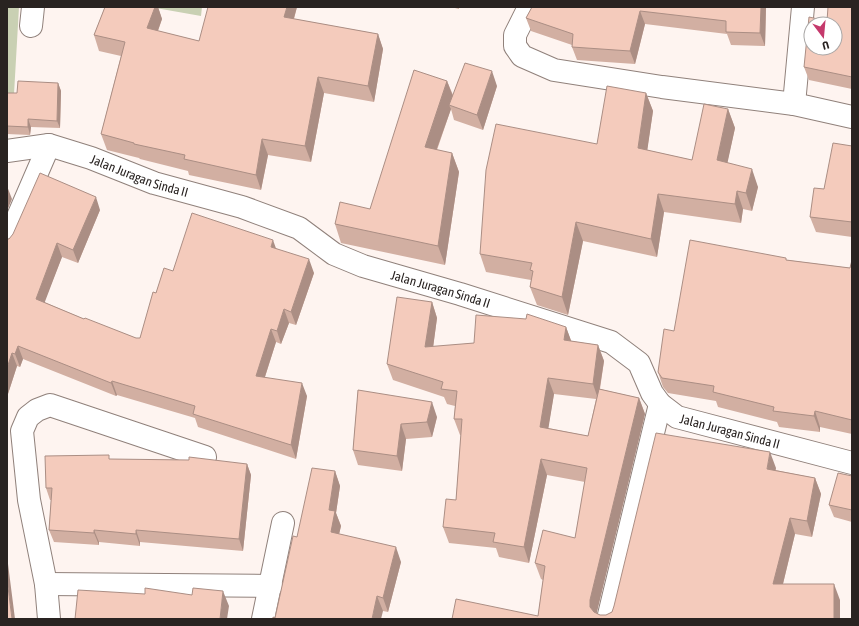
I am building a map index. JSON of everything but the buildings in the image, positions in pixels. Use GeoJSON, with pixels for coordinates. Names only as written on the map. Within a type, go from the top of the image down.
{"type":"FeatureCollection","features":[{"type":"Feature","properties":{"kind":"street"},"geometry":{"type":"LineString","coordinates":[[529,7],[515,35],[515,46],[522,56],[554,70],[662,88],[794,104],[852,117]]}},
{"type":"Feature","properties":{"kind":"street"},"geometry":{"type":"LineString","coordinates":[[794,104],[803,7]]}},
{"type":"Feature","properties":{"kind":"street"},"geometry":{"type":"LineString","coordinates":[[7,242],[49,145]]}},
{"type":"Feature","properties":{"kind":"street","name":"Jalan Juragan Sinda II"},"geometry":{"type":"LineString","coordinates":[[7,151],[49,145],[91,158],[154,183],[242,207],[300,228],[334,254],[363,266],[460,294],[611,342],[639,363],[652,393],[660,404],[677,417],[852,463]]}},
{"type":"Feature","properties":{"kind":"street"},"geometry":{"type":"LineString","coordinates":[[608,619],[660,404]]}},
{"type":"Feature","properties":{"kind":"street"},"geometry":{"type":"LineString","coordinates":[[49,619],[46,584],[29,500],[22,431],[28,417],[37,410],[50,405],[205,457]]}},
{"type":"Feature","properties":{"kind":"street"},"geometry":{"type":"LineString","coordinates":[[263,619],[283,524]]}},
{"type":"Feature","properties":{"kind":"street"},"geometry":{"type":"LineString","coordinates":[[46,584],[270,586]]}},
{"type":"Feature","properties":{"kind":"green space"},"geometry":{"type":"Polygon","coordinates":[[[7,7],[19,7],[14,94],[7,94],[7,7]]]}},
{"type":"Feature","properties":{"kind":"green space"},"geometry":{"type":"Polygon","coordinates":[[[150,7],[202,7],[201,16],[150,7]]]}}]}
